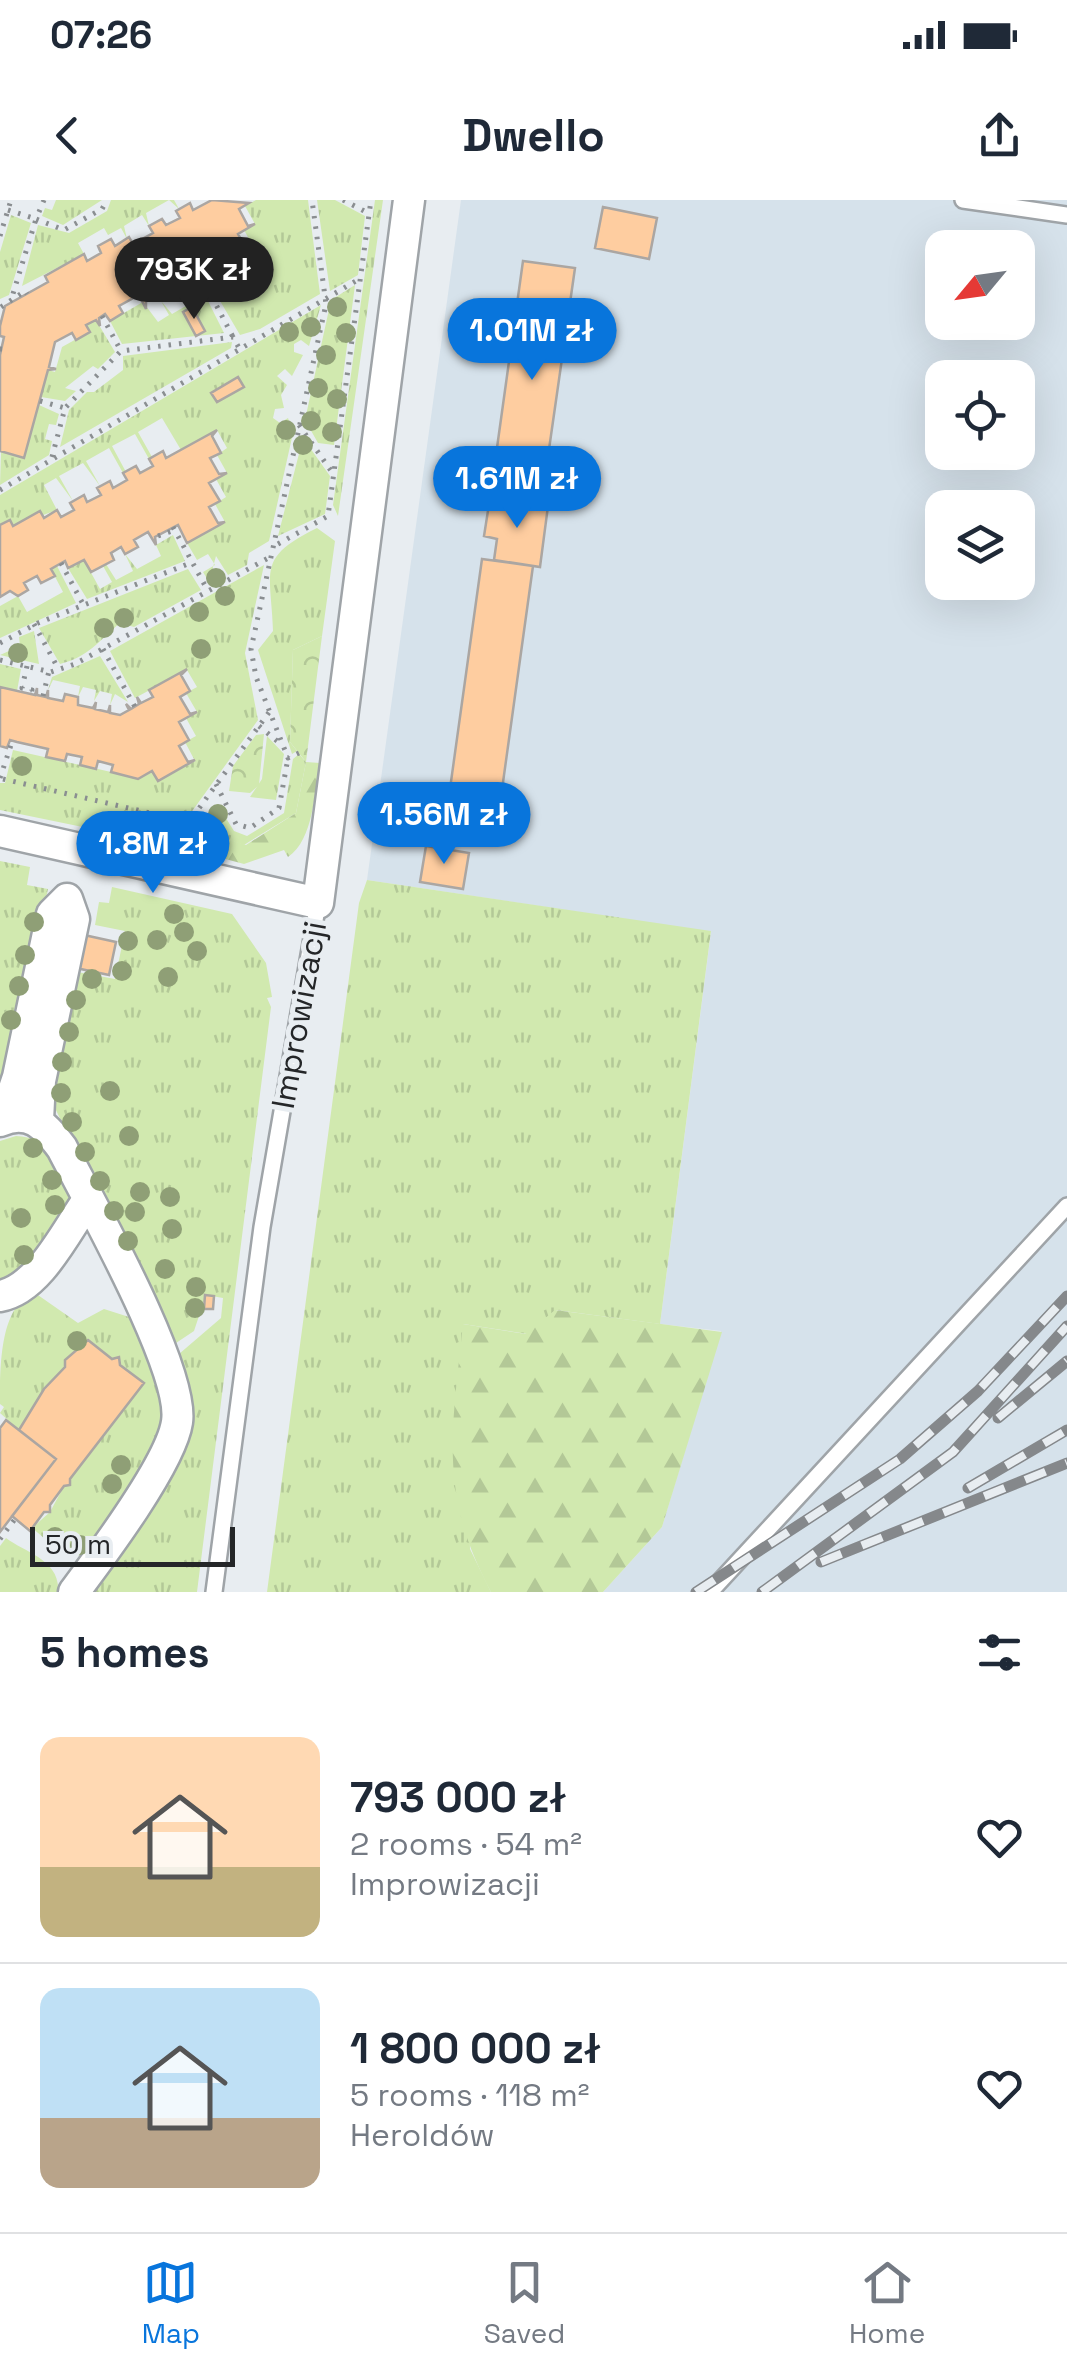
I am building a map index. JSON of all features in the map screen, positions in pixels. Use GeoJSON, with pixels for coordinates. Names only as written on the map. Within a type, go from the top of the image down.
{"type":"FeatureCollection","features":[{"type":"Feature","properties":{"kind":"street","name":"Improwizacji"},"geometry":{"type":"LineString","coordinates":[[318,903],[410,200]]}},
{"type":"Feature","properties":{"kind":"street"},"geometry":{"type":"LineString","coordinates":[[0,830],[318,903]]}},
{"type":"Feature","properties":{"kind":"street"},"geometry":{"type":"LineString","coordinates":[[2,1120],[29,1079],[38,1120],[62,1148],[176,1386],[178,1412],[173,1438],[101,1556],[74,1592]]}},
{"type":"Feature","properties":{"kind":"street"},"geometry":{"type":"LineString","coordinates":[[2,1120],[22,1115],[38,1120]]}},
{"type":"Feature","properties":{"kind":"street"},"geometry":{"type":"LineString","coordinates":[[0,1296],[18,1290],[34,1275],[88,1200]]}},
{"type":"Feature","properties":{"kind":"lane"},"geometry":{"type":"LineString","coordinates":[[963,200],[1067,214]]}},
{"type":"Feature","properties":{"kind":"lane","name":"Improwizacji"},"geometry":{"type":"LineString","coordinates":[[214,1592],[262,1227],[318,903]]}},
{"type":"Feature","properties":{"kind":"lane"},"geometry":{"type":"LineString","coordinates":[[710,1592],[1067,1206]]}},
{"type":"Feature","properties":{"kind":"path"},"geometry":{"type":"LineString","coordinates":[[0,236],[10,200]]}},
{"type":"Feature","properties":{"kind":"path"},"geometry":{"type":"LineString","coordinates":[[12,297],[44,200]]}},
{"type":"Feature","properties":{"kind":"path"},"geometry":{"type":"LineString","coordinates":[[8,210],[64,230],[102,209],[107,200]]}},
{"type":"Feature","properties":{"kind":"path"},"geometry":{"type":"LineString","coordinates":[[277,544],[274,538],[325,298],[312,200]]}},
{"type":"Feature","properties":{"kind":"path"},"geometry":{"type":"LineString","coordinates":[[342,200],[370,214]]}},
{"type":"Feature","properties":{"kind":"path"},"geometry":{"type":"LineString","coordinates":[[216,784],[236,824],[249,829],[279,808],[288,758],[256,675],[251,649],[277,544],[328,516],[372,200]]}},
{"type":"Feature","properties":{"kind":"path"},"geometry":{"type":"LineString","coordinates":[[202,278],[239,348]]}},
{"type":"Feature","properties":{"kind":"path"},"geometry":{"type":"LineString","coordinates":[[0,490],[361,278]]}},
{"type":"Feature","properties":{"kind":"path"},"geometry":{"type":"LineString","coordinates":[[0,308],[12,297],[25,291],[27,294]]}},
{"type":"Feature","properties":{"kind":"path"},"geometry":{"type":"LineString","coordinates":[[102,316],[121,351]]}},
{"type":"Feature","properties":{"kind":"path"},"geometry":{"type":"LineString","coordinates":[[52,459],[64,408],[121,351],[233,336]]}},
{"type":"Feature","properties":{"kind":"path"},"geometry":{"type":"LineString","coordinates":[[40,401],[64,408]]}},
{"type":"Feature","properties":{"kind":"path"},"geometry":{"type":"LineString","coordinates":[[299,424],[334,475]]}},
{"type":"Feature","properties":{"kind":"path"},"geometry":{"type":"LineString","coordinates":[[158,536],[174,529],[208,591]]}},
{"type":"Feature","properties":{"kind":"path"},"geometry":{"type":"LineString","coordinates":[[0,660],[59,670],[272,556]]}},
{"type":"Feature","properties":{"kind":"path"},"geometry":{"type":"LineString","coordinates":[[60,563],[84,605]]}},
{"type":"Feature","properties":{"kind":"path"},"geometry":{"type":"LineString","coordinates":[[0,643],[34,624],[197,565]]}},
{"type":"Feature","properties":{"kind":"path"},"geometry":{"type":"LineString","coordinates":[[34,624],[59,670]]}},
{"type":"Feature","properties":{"kind":"path"},"geometry":{"type":"LineString","coordinates":[[103,649],[135,707]]}},
{"type":"Feature","properties":{"kind":"path"},"geometry":{"type":"LineString","coordinates":[[27,666],[22,688],[32,690],[31,694]]}},
{"type":"Feature","properties":{"kind":"path"},"geometry":{"type":"LineString","coordinates":[[42,696],[48,671]]}},
{"type":"Feature","properties":{"kind":"path"},"geometry":{"type":"LineString","coordinates":[[182,855],[189,822],[270,711]]}},
{"type":"Feature","properties":{"kind":"path"},"geometry":{"type":"LineString","coordinates":[[259,726],[285,748]]}},
{"type":"Feature","properties":{"kind":"path"},"geometry":{"type":"LineString","coordinates":[[17,742],[11,745],[2,778],[189,822]]}},
{"type":"Feature","properties":{"kind":"path"},"geometry":{"type":"LineString","coordinates":[[288,758],[299,753]]}},
{"type":"Feature","properties":{"kind":"path"},"geometry":{"type":"LineString","coordinates":[[0,1539],[16,1519]]}},
{"type":"Feature","properties":{"kind":"shaded area"},"geometry":{"type":"Polygon","coordinates":[[[461,200],[1067,200],[1067,1592],[603,1592],[662,1527],[721,1331],[660,1324],[711,932],[367,880],[461,200]]]}},
{"type":"Feature","properties":{"kind":"green space"},"geometry":{"type":"Polygon","coordinates":[[[56,200],[102,200],[63,225],[42,216],[45,208],[52,210],[56,200]]]}},
{"type":"Feature","properties":{"kind":"green space"},"geometry":{"type":"Polygon","coordinates":[[[111,200],[169,200],[146,213],[149,226],[142,215],[124,226],[127,239],[121,228],[108,235],[104,228],[78,243],[84,254],[22,286],[38,225],[69,233],[107,211],[111,200]]]}},
{"type":"Feature","properties":{"kind":"green space"},"geometry":{"type":"Polygon","coordinates":[[[256,200],[308,200],[320,294],[260,329],[240,335],[216,294],[254,273],[244,254],[254,248],[244,230],[255,224],[245,206],[256,200]]]}},
{"type":"Feature","properties":{"kind":"green space"},"geometry":{"type":"Polygon","coordinates":[[[317,200],[335,200],[365,216],[358,275],[330,291],[317,200]]]}},
{"type":"Feature","properties":{"kind":"green space"},"geometry":{"type":"Polygon","coordinates":[[[375,200],[383,200],[338,516],[333,505],[375,200]]]}},
{"type":"Feature","properties":{"kind":"green space"},"geometry":{"type":"Polygon","coordinates":[[[11,215],[31,223],[9,295],[0,299],[0,252],[11,215]]]}},
{"type":"Feature","properties":{"kind":"green space"},"geometry":{"type":"Polygon","coordinates":[[[355,285],[334,445],[318,443],[305,420],[331,300],[355,285]]]}},
{"type":"Feature","properties":{"kind":"green space"},"geometry":{"type":"Polygon","coordinates":[[[201,287],[224,333],[122,344],[110,321],[143,302],[158,322],[169,315],[161,301],[172,314],[203,296],[201,287]]]}},
{"type":"Feature","properties":{"kind":"green space"},"geometry":{"type":"Polygon","coordinates":[[[321,305],[309,346],[301,340],[294,344],[294,352],[303,355],[292,376],[285,369],[277,376],[287,385],[281,395],[284,408],[275,409],[273,418],[280,423],[288,418],[293,433],[269,541],[249,553],[247,565],[228,575],[216,556],[214,563],[208,554],[197,560],[187,543],[225,522],[215,504],[226,497],[216,479],[227,473],[217,455],[227,448],[217,430],[181,450],[162,418],[138,432],[152,457],[149,459],[135,434],[112,446],[126,472],[123,473],[109,448],[86,461],[100,486],[83,463],[59,476],[73,501],[56,478],[44,485],[57,510],[13,526],[10,520],[0,525],[0,495],[321,305]]]}},
{"type":"Feature","properties":{"kind":"green space"},"geometry":{"type":"Polygon","coordinates":[[[96,320],[115,352],[98,369],[93,366],[65,388],[76,391],[65,401],[41,397],[48,370],[55,372],[62,347],[89,332],[86,325],[96,320]]]}},
{"type":"Feature","properties":{"kind":"green space"},"geometry":{"type":"Polygon","coordinates":[[[232,342],[231,348],[60,447],[69,410],[87,392],[94,392],[123,370],[123,356],[232,342]]]}},
{"type":"Feature","properties":{"kind":"green space"},"geometry":{"type":"Polygon","coordinates":[[[39,405],[59,414],[56,425],[49,424],[45,439],[52,441],[49,455],[0,485],[1,452],[24,458],[39,405]]]}},
{"type":"Feature","properties":{"kind":"green space"},"geometry":{"type":"Polygon","coordinates":[[[303,438],[330,476],[325,514],[278,536],[303,438]]]}},
{"type":"Feature","properties":{"kind":"green space"},"geometry":{"type":"Polygon","coordinates":[[[317,528],[335,541],[322,636],[293,650],[290,742],[297,751],[292,754],[258,650],[273,631],[271,568],[284,548],[317,528]]]}},
{"type":"Feature","properties":{"kind":"green space"},"geometry":{"type":"Polygon","coordinates":[[[173,535],[185,561],[87,599],[68,568],[84,560],[100,589],[112,582],[103,566],[106,564],[116,580],[133,571],[125,554],[137,569],[161,556],[156,545],[173,535]]]}},
{"type":"Feature","properties":{"kind":"green space"},"geometry":{"type":"Polygon","coordinates":[[[264,565],[245,653],[258,720],[185,821],[180,847],[0,810],[0,783],[5,783],[13,750],[138,778],[152,771],[159,781],[195,761],[185,742],[196,736],[186,718],[197,712],[186,693],[197,687],[187,670],[135,698],[110,651],[264,565]]]}},
{"type":"Feature","properties":{"kind":"green space"},"geometry":{"type":"Polygon","coordinates":[[[57,566],[76,603],[0,638],[0,606],[18,596],[27,612],[63,592],[51,569],[57,566]]]}},
{"type":"Feature","properties":{"kind":"green space"},"geometry":{"type":"Polygon","coordinates":[[[213,566],[209,582],[203,572],[213,566]]]}},
{"type":"Feature","properties":{"kind":"green space"},"geometry":{"type":"Polygon","coordinates":[[[188,569],[201,590],[134,627],[120,623],[93,648],[70,661],[60,664],[39,628],[188,569]]]}},
{"type":"Feature","properties":{"kind":"green space"},"geometry":{"type":"Polygon","coordinates":[[[34,631],[39,664],[0,655],[20,646],[19,637],[34,631]]]}},
{"type":"Feature","properties":{"kind":"green space"},"geometry":{"type":"Polygon","coordinates":[[[322,636],[306,762],[290,742],[293,650],[322,636]]]}},
{"type":"Feature","properties":{"kind":"green space"},"geometry":{"type":"Polygon","coordinates":[[[100,656],[128,702],[115,694],[110,705],[112,694],[100,691],[94,701],[96,690],[83,687],[78,697],[80,686],[53,680],[48,690],[52,677],[100,656]]]}},
{"type":"Feature","properties":{"kind":"green space"},"geometry":{"type":"Polygon","coordinates":[[[0,664],[21,669],[17,691],[0,687],[0,664]]]}},
{"type":"Feature","properties":{"kind":"green space"},"geometry":{"type":"Polygon","coordinates":[[[264,734],[259,785],[250,793],[229,791],[233,766],[256,735],[264,734]]]}},
{"type":"Feature","properties":{"kind":"green space"},"geometry":{"type":"Polygon","coordinates":[[[267,736],[284,754],[276,800],[250,797],[262,779],[267,736]]]}},
{"type":"Feature","properties":{"kind":"green space"},"geometry":{"type":"Polygon","coordinates":[[[299,754],[306,762],[296,813],[244,845],[193,828],[217,804],[234,831],[247,836],[284,813],[293,759],[299,754]]]}},
{"type":"Feature","properties":{"kind":"green space"},"geometry":{"type":"Polygon","coordinates":[[[306,762],[320,763],[314,801],[303,839],[288,857],[284,850],[244,864],[188,849],[193,828],[246,845],[296,813],[306,762]]]}},
{"type":"Feature","properties":{"kind":"green space"},"geometry":{"type":"Polygon","coordinates":[[[0,861],[30,867],[27,885],[48,889],[10,1064],[0,1084],[0,861]]]}},
{"type":"Feature","properties":{"kind":"green space"},"geometry":{"type":"Polygon","coordinates":[[[367,880],[711,931],[660,1324],[556,1310],[527,1334],[463,1324],[470,1549],[491,1592],[267,1592],[359,903],[367,880]]]}},
{"type":"Feature","properties":{"kind":"green space"},"geometry":{"type":"Polygon","coordinates":[[[112,887],[232,914],[266,963],[272,997],[267,998],[271,1007],[197,1592],[90,1592],[175,1455],[179,1354],[221,1318],[223,1298],[206,1295],[194,1331],[176,1343],[168,1340],[53,1104],[51,1094],[72,971],[115,979],[125,931],[95,925],[99,902],[109,903],[112,887]]]}},
{"type":"Feature","properties":{"kind":"green space"},"geometry":{"type":"Polygon","coordinates":[[[16,1136],[38,1142],[54,1157],[66,1178],[72,1201],[17,1281],[0,1282],[0,1141],[16,1136]]]}},
{"type":"Feature","properties":{"kind":"green space"},"geometry":{"type":"Polygon","coordinates":[[[35,1293],[78,1323],[104,1309],[129,1317],[166,1394],[158,1441],[89,1553],[81,1555],[59,1550],[32,1528],[50,1512],[64,1486],[70,1485],[70,1479],[143,1383],[120,1365],[119,1358],[112,1359],[88,1340],[65,1361],[65,1367],[44,1389],[19,1430],[0,1413],[4,1407],[0,1404],[2,1355],[15,1310],[23,1299],[35,1293]]]}},
{"type":"Feature","properties":{"kind":"green space"},"geometry":{"type":"Polygon","coordinates":[[[555,1310],[722,1332],[662,1527],[603,1592],[491,1592],[474,1556],[456,1492],[453,1429],[463,1324],[526,1334],[555,1310]]]}},
{"type":"Feature","properties":{"kind":"green space"},"geometry":{"type":"Polygon","coordinates":[[[6,1538],[48,1565],[54,1572],[58,1592],[0,1592],[0,1546],[6,1538]]]}},
{"type":"Feature","properties":{"kind":"building"},"geometry":{"type":"Polygon","coordinates":[[[212,200],[249,203],[239,209],[248,226],[255,224],[238,234],[248,252],[237,258],[246,275],[254,273],[216,294],[206,276],[198,280],[199,288],[196,281],[181,289],[178,283],[160,293],[164,299],[158,294],[146,301],[146,309],[139,295],[119,306],[123,313],[110,321],[105,314],[99,318],[100,326],[96,320],[86,325],[90,332],[76,340],[72,333],[55,342],[49,367],[56,369],[48,370],[24,458],[0,451],[0,355],[4,337],[0,336],[0,326],[5,306],[48,282],[45,276],[84,254],[87,261],[101,253],[98,246],[111,239],[115,246],[129,237],[133,244],[153,233],[149,226],[162,219],[166,225],[180,218],[176,211],[190,203],[193,210],[212,200]]]}},
{"type":"Feature","properties":{"kind":"building"},"geometry":{"type":"Polygon","coordinates":[[[603,207],[657,218],[649,259],[595,248],[603,207]]]}},
{"type":"Feature","properties":{"kind":"building"},"geometry":{"type":"Polygon","coordinates":[[[523,261],[575,268],[541,505],[490,498],[523,261]]]}},
{"type":"Feature","properties":{"kind":"building"},"geometry":{"type":"Polygon","coordinates":[[[192,307],[205,331],[196,336],[183,312],[192,307]]]}},
{"type":"Feature","properties":{"kind":"building"},"geometry":{"type":"Polygon","coordinates":[[[238,377],[244,387],[217,402],[211,393],[238,377]]]}},
{"type":"Feature","properties":{"kind":"building"},"geometry":{"type":"Polygon","coordinates":[[[217,430],[212,436],[221,453],[210,458],[219,474],[227,473],[209,483],[220,501],[209,507],[218,523],[225,522],[187,543],[178,525],[155,537],[156,545],[148,532],[134,540],[138,547],[125,554],[121,547],[111,553],[114,560],[91,572],[84,560],[68,568],[65,561],[51,569],[55,576],[41,583],[37,576],[24,583],[28,590],[18,596],[10,591],[0,597],[0,525],[10,520],[13,526],[40,511],[44,518],[57,510],[61,517],[74,510],[70,503],[84,495],[87,502],[101,495],[97,488],[110,481],[113,488],[127,480],[123,473],[136,466],[140,473],[153,466],[149,459],[163,451],[166,458],[217,430]]]}},
{"type":"Feature","properties":{"kind":"building"},"geometry":{"type":"Polygon","coordinates":[[[490,498],[548,506],[540,567],[494,560],[497,539],[484,536],[490,498]]]}},
{"type":"Feature","properties":{"kind":"building"},"geometry":{"type":"Polygon","coordinates":[[[482,559],[533,566],[500,804],[449,796],[482,559]]]}},
{"type":"Feature","properties":{"kind":"building"},"geometry":{"type":"Polygon","coordinates":[[[187,669],[181,675],[190,691],[180,697],[190,714],[197,712],[179,722],[189,740],[179,746],[188,762],[195,760],[158,781],[152,771],[138,779],[111,772],[113,765],[98,761],[96,769],[80,765],[82,757],[67,754],[65,761],[46,757],[48,749],[10,740],[7,748],[0,746],[0,687],[35,695],[37,688],[37,695],[46,697],[48,690],[48,698],[63,701],[65,694],[78,697],[78,705],[93,708],[96,702],[95,709],[108,712],[110,705],[110,713],[120,715],[129,710],[126,704],[131,709],[139,704],[137,697],[141,703],[153,697],[149,690],[187,669]]]}},
{"type":"Feature","properties":{"kind":"building"},"geometry":{"type":"Polygon","coordinates":[[[426,846],[469,853],[463,889],[420,882],[426,846]]]}},
{"type":"Feature","properties":{"kind":"building"},"geometry":{"type":"Polygon","coordinates":[[[84,935],[116,942],[109,975],[76,968],[84,935]]]}},
{"type":"Feature","properties":{"kind":"building"},"geometry":{"type":"Polygon","coordinates":[[[205,1295],[214,1296],[213,1309],[204,1309],[205,1295]]]}},
{"type":"Feature","properties":{"kind":"building"},"geometry":{"type":"Polygon","coordinates":[[[88,1340],[112,1359],[119,1357],[120,1365],[144,1383],[70,1479],[70,1485],[64,1486],[50,1505],[50,1512],[44,1512],[30,1531],[12,1516],[56,1459],[19,1430],[44,1389],[65,1367],[65,1360],[88,1340]]]}},
{"type":"Feature","properties":{"kind":"building"},"geometry":{"type":"Polygon","coordinates":[[[6,1420],[56,1459],[0,1532],[0,1428],[6,1420]]]}},
{"type":"Feature","properties":{"kind":"railway"},"geometry":{"type":"LineString","coordinates":[[696,1592],[900,1459],[978,1391],[1067,1296]]}},
{"type":"Feature","properties":{"kind":"railway"},"geometry":{"type":"LineString","coordinates":[[762,1592],[953,1452],[1067,1326]]}},
{"type":"Feature","properties":{"kind":"railway"},"geometry":{"type":"LineString","coordinates":[[998,1418],[1067,1361]]}},
{"type":"Feature","properties":{"kind":"railway"},"geometry":{"type":"LineString","coordinates":[[968,1488],[1067,1430]]}},
{"type":"Feature","properties":{"kind":"railway"},"geometry":{"type":"LineString","coordinates":[[821,1562],[1067,1463]]}}]}
